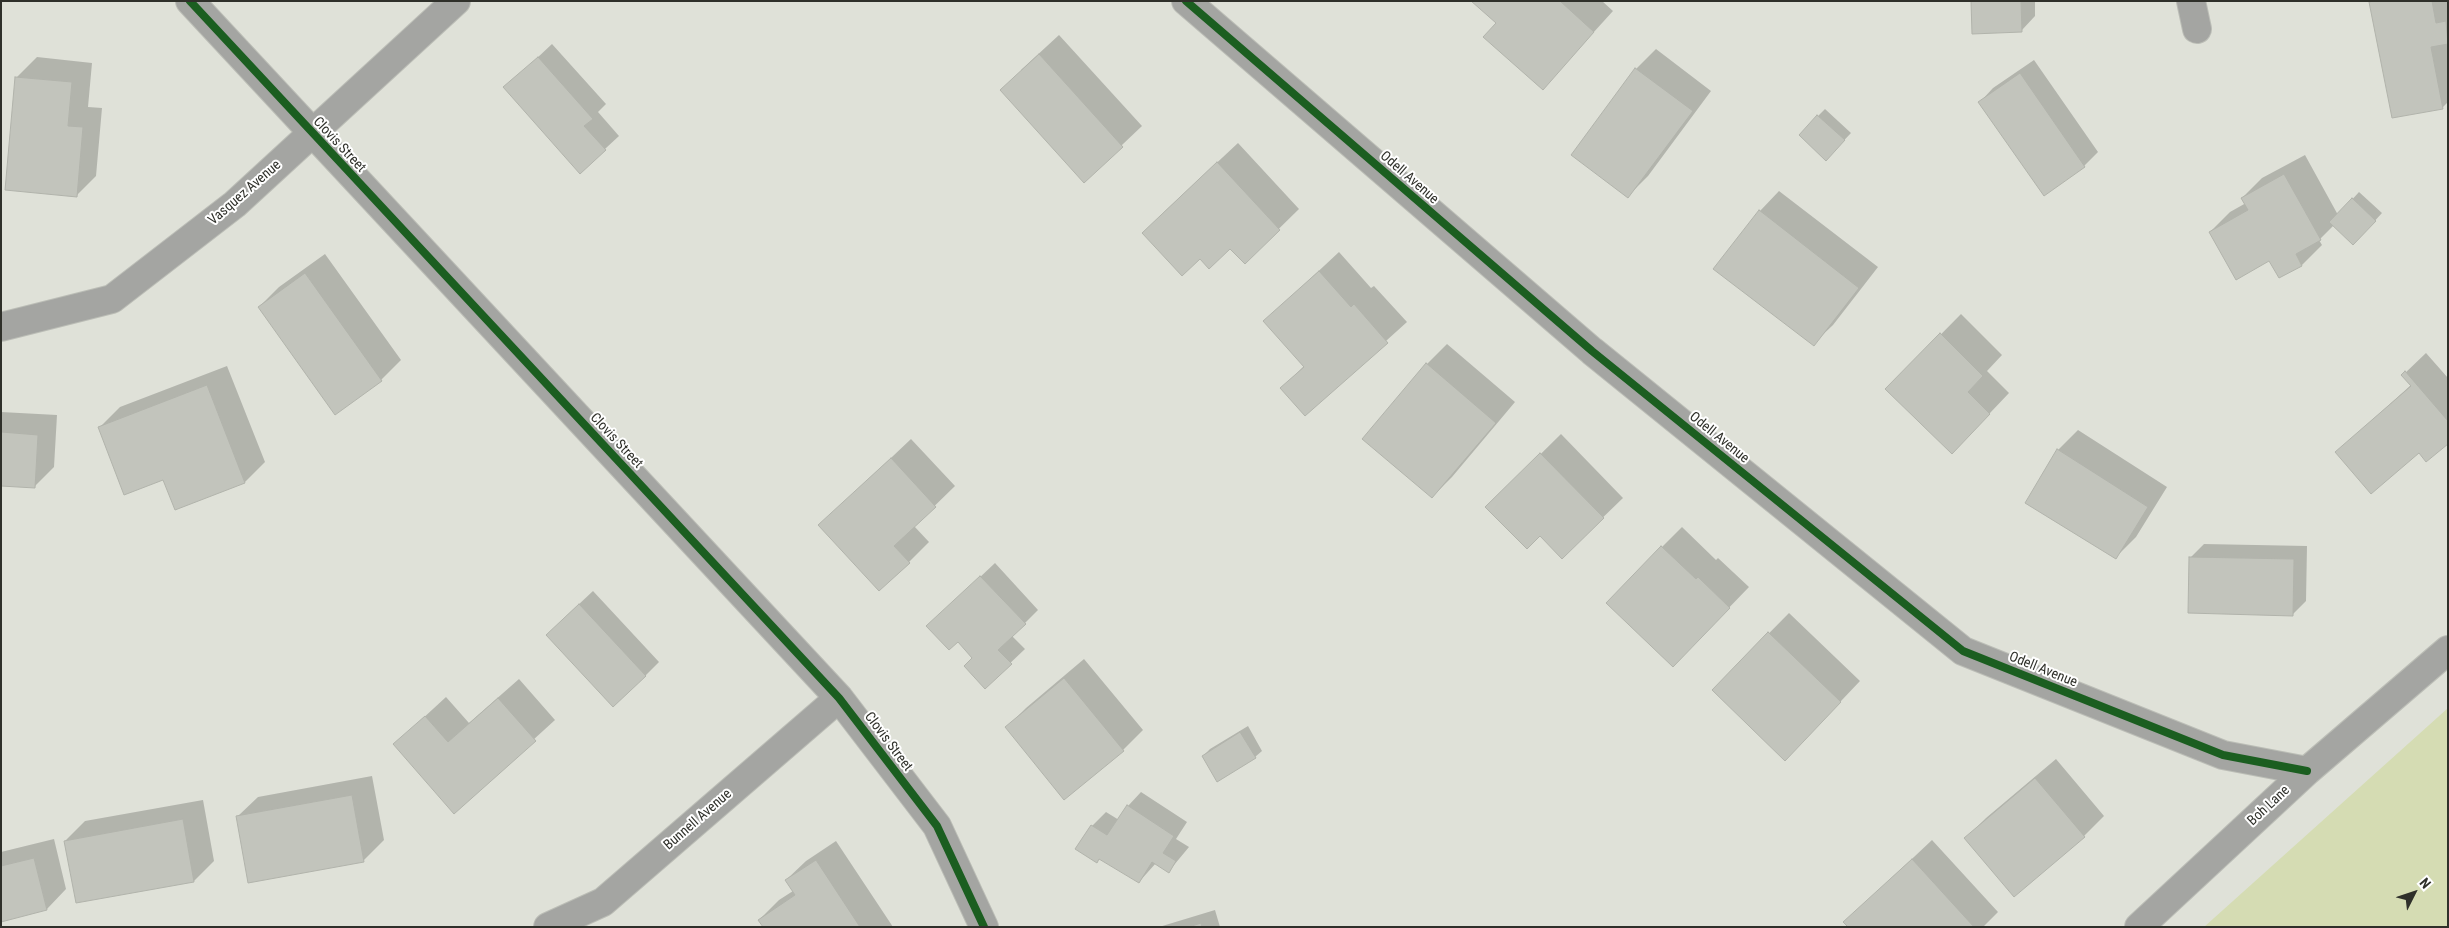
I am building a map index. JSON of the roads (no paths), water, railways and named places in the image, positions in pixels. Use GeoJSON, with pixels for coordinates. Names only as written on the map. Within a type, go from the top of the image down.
{"type":"FeatureCollection","features":[{"type":"Feature","properties":{"kind":"street","name":"Clovis Street"},"geometry":{"type":"LineString","coordinates":[[190,1],[839,698],[937,826],[984,927]]}},
{"type":"Feature","properties":{"kind":"street","name":"Vasquez Avenue"},"geometry":{"type":"LineString","coordinates":[[1,327],[112,299],[235,204],[456,1]]}},
{"type":"Feature","properties":{"kind":"street","name":"Odell Avenue"},"geometry":{"type":"LineString","coordinates":[[1186,1],[1592,351],[1963,651],[2223,755],[2307,771]]}},
{"type":"Feature","properties":{"kind":"street"},"geometry":{"type":"LineString","coordinates":[[2191,1],[2197,29]]}},
{"type":"Feature","properties":{"kind":"street","name":"Boh Lane"},"geometry":{"type":"LineString","coordinates":[[2139,927],[2307,771],[2448,650]]}},
{"type":"Feature","properties":{"kind":"street","name":"Bunnell Avenue"},"geometry":{"type":"LineString","coordinates":[[548,927],[603,902],[839,698]]}}]}
